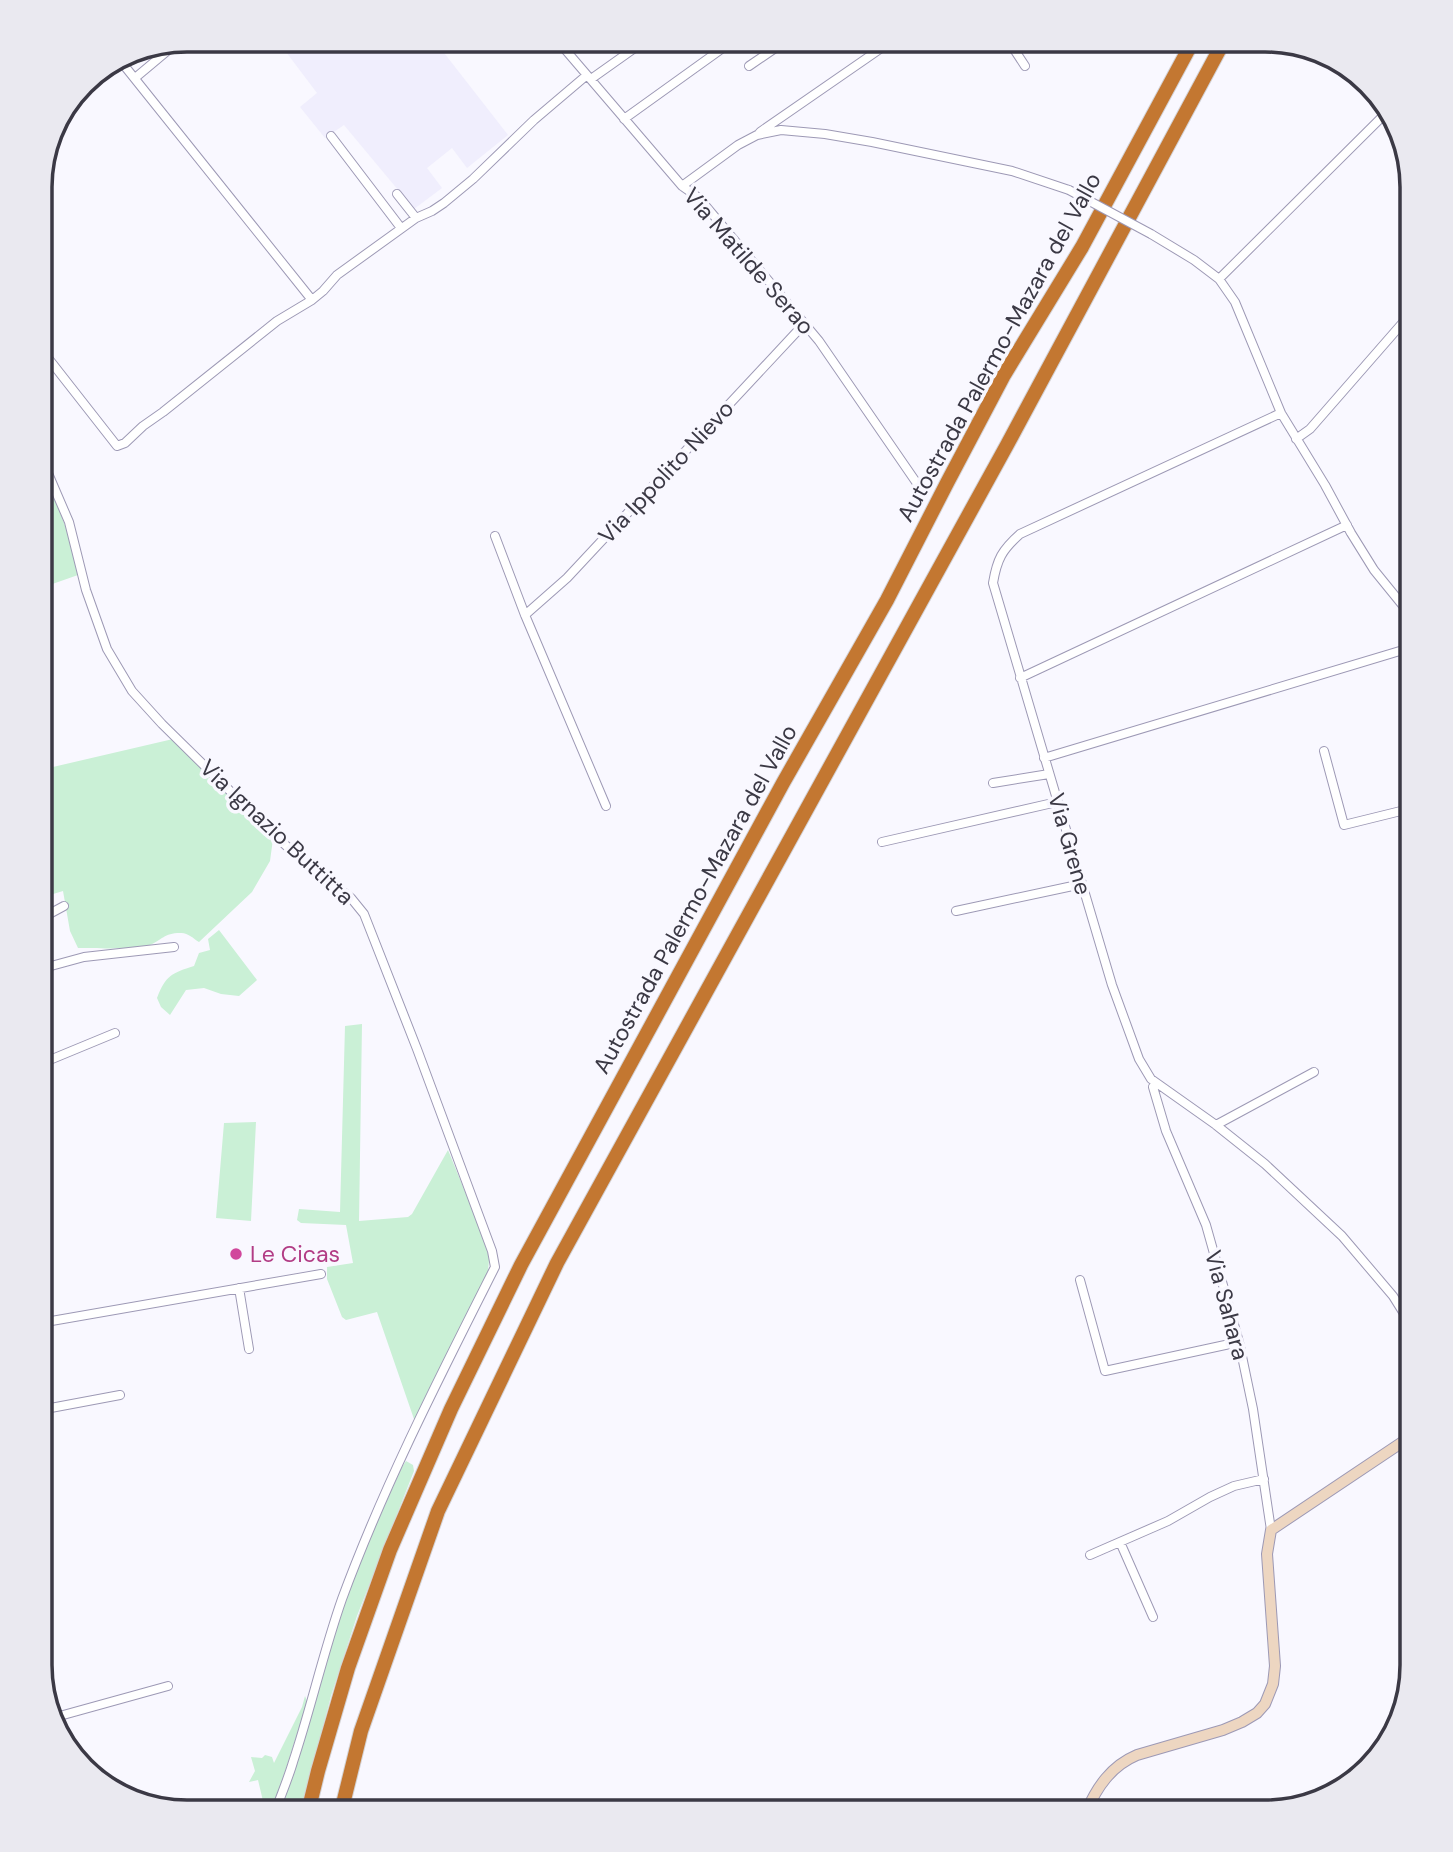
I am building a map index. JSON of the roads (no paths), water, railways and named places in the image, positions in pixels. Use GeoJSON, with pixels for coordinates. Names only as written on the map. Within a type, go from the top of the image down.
{"type":"FeatureCollection","features":[{"type":"Feature","properties":{"kind":"highway","name":"Autostrada Palermo-Mazara del Vallo"},"geometry":{"type":"LineString","coordinates":[[311,1800],[348,1668],[390,1550],[451,1409],[521,1265],[783,783],[887,600],[1004,375],[1082,247],[1187,53]]}},
{"type":"Feature","properties":{"kind":"highway"},"geometry":{"type":"LineString","coordinates":[[344,1800],[361,1731],[438,1511],[557,1263],[1007,445],[1218,53]]}},
{"type":"Feature","properties":{"kind":"street","name":"Via Matilde Serao"},"geometry":{"type":"LineString","coordinates":[[568,52],[682,186],[699,198],[819,341],[916,482],[919,489],[916,495]]}},
{"type":"Feature","properties":{"kind":"street"},"geometry":{"type":"LineString","coordinates":[[53,364],[117,446],[125,443],[277,321],[312,300],[337,275],[401,228],[444,203],[534,120],[589,77],[627,52]]}},
{"type":"Feature","properties":{"kind":"street"},"geometry":{"type":"LineString","coordinates":[[624,119],[717,52]]}},
{"type":"Feature","properties":{"kind":"street"},"geometry":{"type":"LineString","coordinates":[[749,66],[769,53]]}},
{"type":"Feature","properties":{"kind":"street"},"geometry":{"type":"LineString","coordinates":[[682,186],[875,53]]}},
{"type":"Feature","properties":{"kind":"street"},"geometry":{"type":"LineString","coordinates":[[1016,53],[1025,66]]}},
{"type":"Feature","properties":{"kind":"street"},"geometry":{"type":"LineString","coordinates":[[135,78],[162,55]]}},
{"type":"Feature","properties":{"kind":"street"},"geometry":{"type":"LineString","coordinates":[[126,68],[312,300]]}},
{"type":"Feature","properties":{"kind":"street"},"geometry":{"type":"LineString","coordinates":[[1219,279],[1381,118]]}},
{"type":"Feature","properties":{"kind":"street"},"geometry":{"type":"LineString","coordinates":[[757,135],[781,130],[825,134],[1012,171],[1069,190],[1194,260],[1219,279],[1235,302],[1281,414],[1374,570],[1400,602]]}},
{"type":"Feature","properties":{"kind":"street"},"geometry":{"type":"LineString","coordinates":[[331,136],[401,228]]}},
{"type":"Feature","properties":{"kind":"street"},"geometry":{"type":"LineString","coordinates":[[397,194],[416,218]]}},
{"type":"Feature","properties":{"kind":"street","name":"Via Ippolito Nievo"},"geometry":{"type":"LineString","coordinates":[[525,615],[567,578],[804,324]]}},
{"type":"Feature","properties":{"kind":"street"},"geometry":{"type":"LineString","coordinates":[[1296,439],[1310,429],[1400,326]]}},
{"type":"Feature","properties":{"kind":"street","name":"Via Grene"},"geometry":{"type":"LineString","coordinates":[[1281,414],[1020,534],[1004,548],[996,565],[993,583],[1112,985],[1139,1059],[1151,1079],[1265,1164],[1342,1236],[1394,1296],[1400,1307]]}},
{"type":"Feature","properties":{"kind":"street","name":"Via Ignazio Buttitta"},"geometry":{"type":"LineString","coordinates":[[53,484],[69,522],[86,590],[107,649],[132,691],[281,841],[351,898],[364,914],[492,1251],[495,1267],[419,1420],[342,1600],[279,1800]]}},
{"type":"Feature","properties":{"kind":"street"},"geometry":{"type":"LineString","coordinates":[[1020,678],[1346,525]]}},
{"type":"Feature","properties":{"kind":"street"},"geometry":{"type":"LineString","coordinates":[[495,536],[525,615],[606,806]]}},
{"type":"Feature","properties":{"kind":"street"},"geometry":{"type":"LineString","coordinates":[[1044,758],[1400,651]]}},
{"type":"Feature","properties":{"kind":"street"},"geometry":{"type":"LineString","coordinates":[[1324,751],[1344,825],[1400,811]]}},
{"type":"Feature","properties":{"kind":"street"},"geometry":{"type":"LineString","coordinates":[[993,783],[1049,774]]}},
{"type":"Feature","properties":{"kind":"street"},"geometry":{"type":"LineString","coordinates":[[882,842],[1058,802]]}},
{"type":"Feature","properties":{"kind":"street"},"geometry":{"type":"LineString","coordinates":[[957,911],[1082,884]]}},
{"type":"Feature","properties":{"kind":"street"},"geometry":{"type":"LineString","coordinates":[[53,912],[64,906]]}},
{"type":"Feature","properties":{"kind":"street"},"geometry":{"type":"LineString","coordinates":[[52,966],[84,957],[174,947]]}},
{"type":"Feature","properties":{"kind":"street"},"geometry":{"type":"LineString","coordinates":[[52,1059],[115,1034]]}},
{"type":"Feature","properties":{"kind":"street"},"geometry":{"type":"LineString","coordinates":[[1216,1125],[1314,1072]]}},
{"type":"Feature","properties":{"kind":"street","name":"Via Sahara"},"geometry":{"type":"LineString","coordinates":[[1153,1087],[1166,1131],[1206,1225],[1239,1342],[1253,1409],[1271,1530]]}},
{"type":"Feature","properties":{"kind":"street"},"geometry":{"type":"LineString","coordinates":[[52,1321],[321,1274]]}},
{"type":"Feature","properties":{"kind":"street"},"geometry":{"type":"LineString","coordinates":[[1080,1280],[1105,1371],[1239,1342]]}},
{"type":"Feature","properties":{"kind":"street"},"geometry":{"type":"LineString","coordinates":[[239,1288],[249,1349]]}},
{"type":"Feature","properties":{"kind":"street"},"geometry":{"type":"LineString","coordinates":[[52,1408],[121,1395]]}},
{"type":"Feature","properties":{"kind":"street"},"geometry":{"type":"LineString","coordinates":[[1093,1800],[1105,1778],[1124,1760],[1223,1730],[1257,1713],[1265,1704],[1273,1684],[1275,1666],[1267,1554],[1271,1530],[1400,1444]]}},
{"type":"Feature","properties":{"kind":"street"},"geometry":{"type":"LineString","coordinates":[[1090,1555],[1168,1521],[1234,1486],[1264,1479]]}},
{"type":"Feature","properties":{"kind":"street"},"geometry":{"type":"LineString","coordinates":[[1120,1542],[1153,1617]]}},
{"type":"Feature","properties":{"kind":"street"},"geometry":{"type":"LineString","coordinates":[[63,1715],[168,1686]]}},
{"type":"Feature","properties":{"kind":"place","name":"Le Cicas"},"geometry":{"type":"Point","coordinates":[236,1254]}}]}
